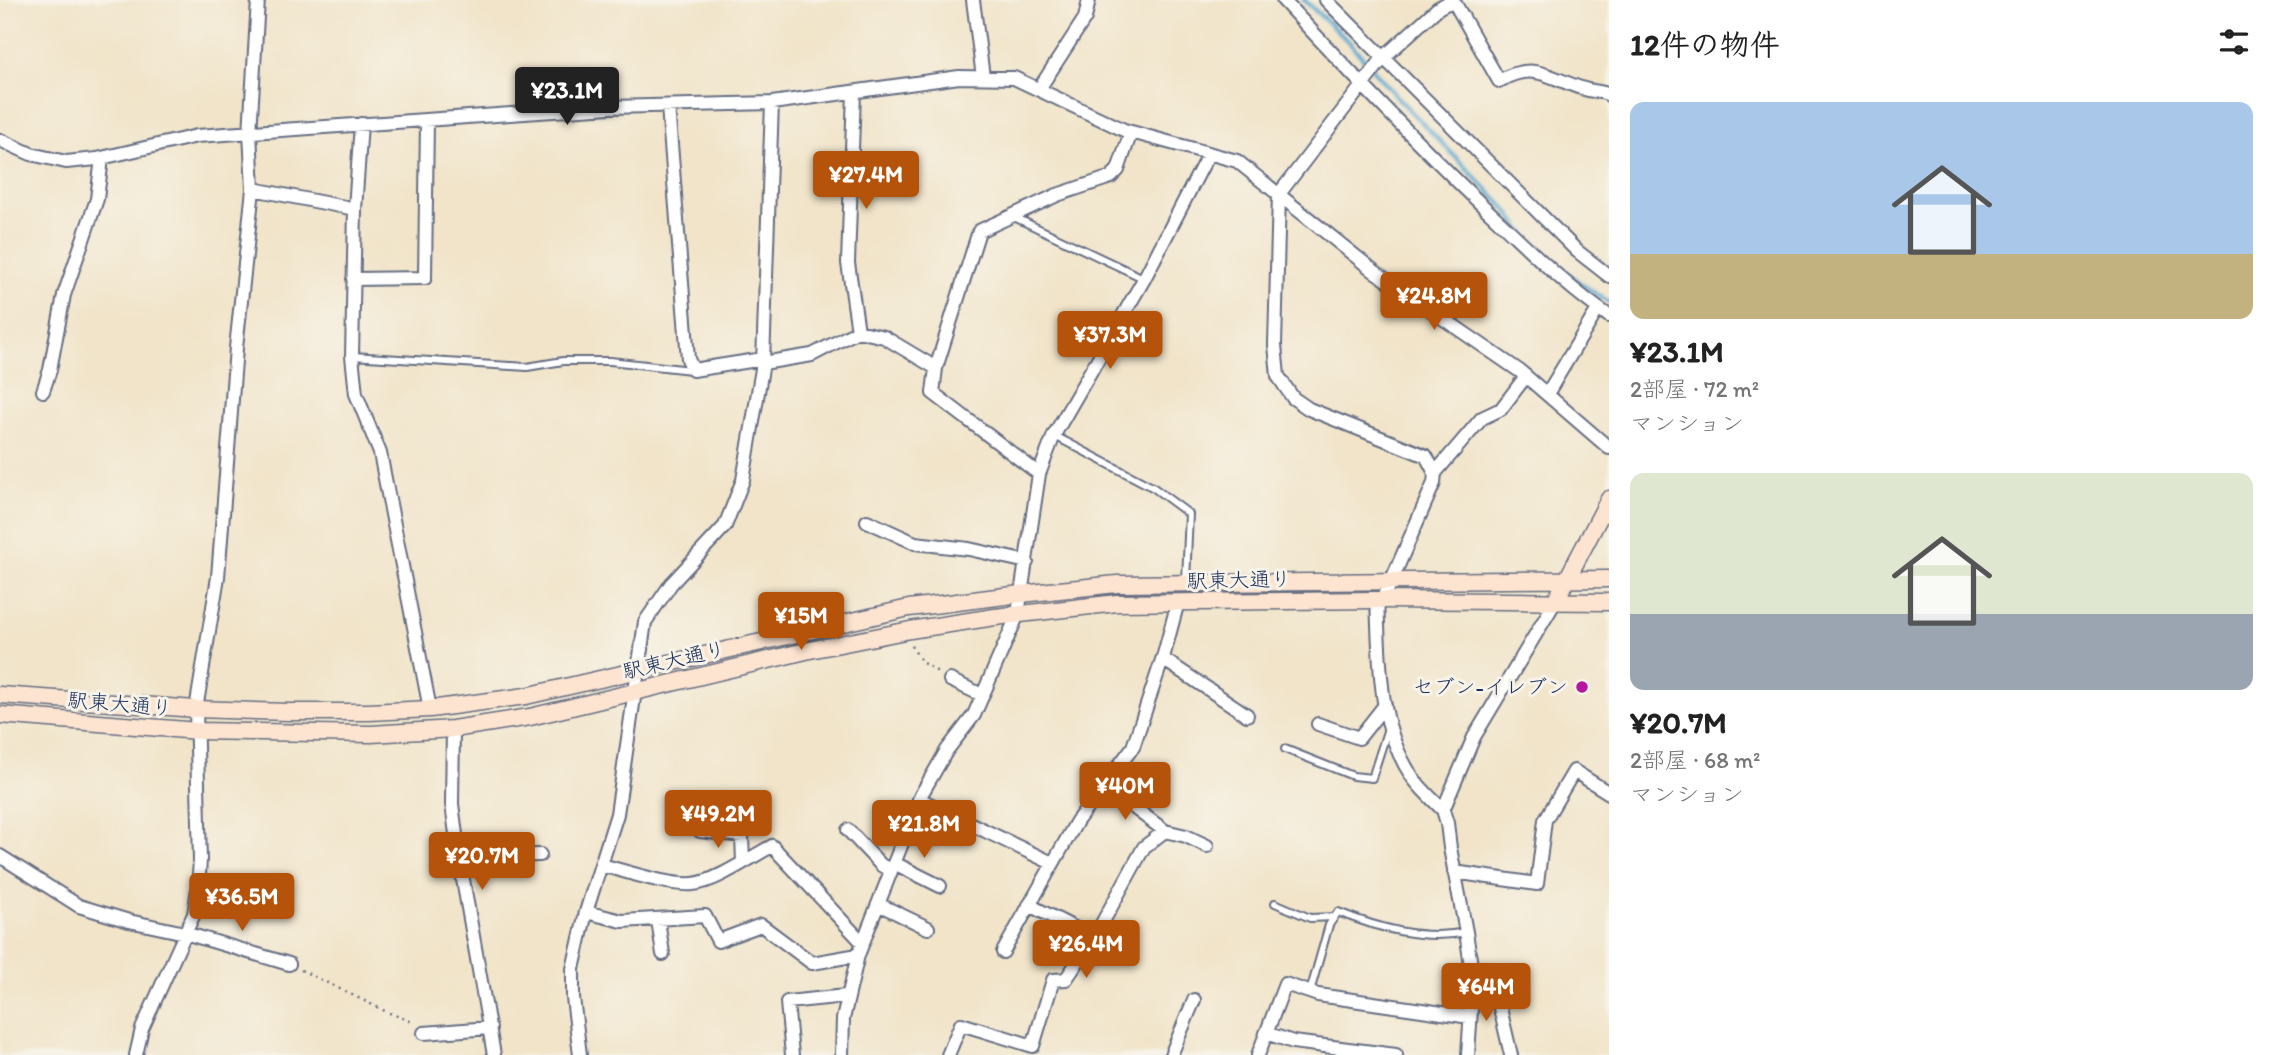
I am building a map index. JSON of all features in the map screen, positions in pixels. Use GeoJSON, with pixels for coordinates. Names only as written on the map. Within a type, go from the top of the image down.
{"type":"FeatureCollection","features":[{"type":"Feature","properties":{"kind":"street"},"geometry":{"type":"LineString","coordinates":[[136,1055],[142,1029],[194,914],[200,860],[197,709],[218,577],[236,348],[253,189],[250,133],[258,0]]}},
{"type":"Feature","properties":{"kind":"street"},"geometry":{"type":"LineString","coordinates":[[973,0],[984,77]]}},
{"type":"Feature","properties":{"kind":"street"},"geometry":{"type":"LineString","coordinates":[[1039,89],[1084,18],[1089,0]]}},
{"type":"Feature","properties":{"kind":"street"},"geometry":{"type":"LineString","coordinates":[[1283,0],[1363,87],[1481,204],[1555,273],[1603,313],[1547,394]]}},
{"type":"Feature","properties":{"kind":"street"},"geometry":{"type":"LineString","coordinates":[[1326,0],[1577,251],[1609,276]]}},
{"type":"Feature","properties":{"kind":"street"},"geometry":{"type":"LineString","coordinates":[[1435,473],[1426,457],[1309,409],[1293,398],[1278,376],[1275,345],[1279,194],[1384,58],[1438,8],[1453,0],[1499,80],[1515,71],[1544,73],[1587,90],[1609,95]]}},
{"type":"Feature","properties":{"kind":"street"},"geometry":{"type":"LineString","coordinates":[[0,140],[31,154],[65,163],[102,158],[197,136],[610,107],[772,103],[959,77],[1014,78],[1131,132],[1237,161],[1374,271],[1526,376],[1609,448]]}},
{"type":"Feature","properties":{"kind":"street"},"geometry":{"type":"LineString","coordinates":[[854,92],[848,263],[858,331]]}},
{"type":"Feature","properties":{"kind":"street"},"geometry":{"type":"LineString","coordinates":[[580,1055],[573,998],[573,969],[586,912],[617,814],[645,622],[671,584],[724,526],[743,480],[763,361],[772,103]]}},
{"type":"Feature","properties":{"kind":"street"},"geometry":{"type":"LineString","coordinates":[[668,106],[688,359],[694,370],[812,355],[858,331],[884,337],[936,368]]}},
{"type":"Feature","properties":{"kind":"street"},"geometry":{"type":"LineString","coordinates":[[352,279],[425,278],[427,120]]}},
{"type":"Feature","properties":{"kind":"street"},"geometry":{"type":"LineString","coordinates":[[361,124],[352,279],[352,356],[356,394],[380,453],[430,709]]}},
{"type":"Feature","properties":{"kind":"street"},"geometry":{"type":"LineString","coordinates":[[1039,474],[933,393],[936,368],[979,231],[1057,195],[1111,177],[1118,170],[1131,132]]}},
{"type":"Feature","properties":{"kind":"street"},"geometry":{"type":"LineString","coordinates":[[842,1055],[846,996],[860,949],[919,799],[947,750],[974,715],[1018,614],[1039,474],[1054,435],[1144,279],[1209,153]]}},
{"type":"Feature","properties":{"kind":"street"},"geometry":{"type":"LineString","coordinates":[[43,391],[50,370],[64,295],[97,199],[102,158]]}},
{"type":"Feature","properties":{"kind":"street"},"geometry":{"type":"LineString","coordinates":[[253,189],[355,209]]}},
{"type":"Feature","properties":{"kind":"street"},"geometry":{"type":"LineString","coordinates":[[1468,1055],[1473,979],[1447,823],[1443,810],[1413,778],[1388,726],[1381,688],[1380,600],[1434,483],[1435,473],[1482,418],[1501,409],[1526,376]]}},
{"type":"Feature","properties":{"kind":"street"},"geometry":{"type":"LineString","coordinates":[[1443,810],[1474,737],[1555,603],[1609,499]]}},
{"type":"Feature","properties":{"kind":"street"},"geometry":{"type":"LineString","coordinates":[[867,521],[915,543],[969,549],[1027,562]]}},
{"type":"Feature","properties":{"kind":"street","name":"駅東大通り"},"geometry":{"type":"LineString","coordinates":[[0,695],[197,709],[288,712],[430,709],[526,696],[909,608],[1021,594],[1116,584],[1609,579]]}},
{"type":"Feature","properties":{"kind":"street","name":"駅東大通り"},"geometry":{"type":"LineString","coordinates":[[0,715],[198,731],[372,734],[453,729],[530,717],[810,650],[906,631],[1018,614],[1117,603],[1380,600],[1609,602]]}},
{"type":"Feature","properties":{"kind":"street"},"geometry":{"type":"LineString","coordinates":[[1003,952],[1077,821],[1133,747],[1163,659],[1178,602]]}},
{"type":"Feature","properties":{"kind":"street"},"geometry":{"type":"LineString","coordinates":[[1163,659],[1247,715]]}},
{"type":"Feature","properties":{"kind":"street"},"geometry":{"type":"LineString","coordinates":[[950,680],[982,695]]}},
{"type":"Feature","properties":{"kind":"street"},"geometry":{"type":"LineString","coordinates":[[1318,724],[1359,738],[1385,705]]}},
{"type":"Feature","properties":{"kind":"street"},"geometry":{"type":"LineString","coordinates":[[453,729],[452,804],[458,857],[494,1055]]}},
{"type":"Feature","properties":{"kind":"street"},"geometry":{"type":"LineString","coordinates":[[1454,872],[1537,884],[1545,820],[1574,771],[1609,793]]}},
{"type":"Feature","properties":{"kind":"street"},"geometry":{"type":"LineString","coordinates":[[1105,786],[1165,831],[1186,836],[1207,846]]}},
{"type":"Feature","properties":{"kind":"street"},"geometry":{"type":"LineString","coordinates":[[919,799],[1052,863]]}},
{"type":"Feature","properties":{"kind":"street"},"geometry":{"type":"LineString","coordinates":[[848,830],[881,865],[940,886]]}},
{"type":"Feature","properties":{"kind":"street"},"geometry":{"type":"LineString","coordinates":[[700,831],[742,836],[743,862]]}},
{"type":"Feature","properties":{"kind":"street"},"geometry":{"type":"LineString","coordinates":[[948,1055],[961,1024],[1032,1046],[1053,980],[1066,979],[1094,938],[1144,847],[1165,831]]}},
{"type":"Feature","properties":{"kind":"street"},"geometry":{"type":"LineString","coordinates":[[601,865],[694,884],[712,878],[772,846],[860,949]]}},
{"type":"Feature","properties":{"kind":"street"},"geometry":{"type":"LineString","coordinates":[[458,857],[540,855]]}},
{"type":"Feature","properties":{"kind":"street"},"geometry":{"type":"LineString","coordinates":[[0,856],[79,906],[129,921],[185,933],[289,964]]}},
{"type":"Feature","properties":{"kind":"street"},"geometry":{"type":"LineString","coordinates":[[878,904],[928,928]]}},
{"type":"Feature","properties":{"kind":"street"},"geometry":{"type":"LineString","coordinates":[[1029,905],[1094,938]]}},
{"type":"Feature","properties":{"kind":"street"},"geometry":{"type":"LineString","coordinates":[[586,912],[622,921],[705,916],[718,940],[761,925],[813,963],[860,949]]}},
{"type":"Feature","properties":{"kind":"street"},"geometry":{"type":"LineString","coordinates":[[658,919],[663,954]]}},
{"type":"Feature","properties":{"kind":"street"},"geometry":{"type":"LineString","coordinates":[[1473,979],[1495,987],[1511,1055]]}},
{"type":"Feature","properties":{"kind":"street"},"geometry":{"type":"LineString","coordinates":[[1258,1055],[1285,984],[1310,992],[1470,1017]]}},
{"type":"Feature","properties":{"kind":"street"},"geometry":{"type":"LineString","coordinates":[[792,1055],[787,1002],[846,996]]}},
{"type":"Feature","properties":{"kind":"street"},"geometry":{"type":"LineString","coordinates":[[1171,1055],[1194,1000]]}},
{"type":"Feature","properties":{"kind":"street"},"geometry":{"type":"LineString","coordinates":[[424,1033],[490,1028]]}},
{"type":"Feature","properties":{"kind":"street"},"geometry":{"type":"LineString","coordinates":[[1266,1033],[1293,1042],[1396,1055]]}},
{"type":"Feature","properties":{"kind":"lane"},"geometry":{"type":"LineString","coordinates":[[1012,216],[1144,279]]}},
{"type":"Feature","properties":{"kind":"lane"},"geometry":{"type":"LineString","coordinates":[[352,356],[527,367],[563,361],[610,361],[694,370]]}},
{"type":"Feature","properties":{"kind":"lane"},"geometry":{"type":"LineString","coordinates":[[1054,435],[1154,488],[1189,514],[1186,583]]}},
{"type":"Feature","properties":{"kind":"lane"},"geometry":{"type":"LineString","coordinates":[[1285,749],[1353,776],[1372,779],[1388,726]]}},
{"type":"Feature","properties":{"kind":"lane"},"geometry":{"type":"LineString","coordinates":[[1275,903],[1310,918],[1335,917]]}},
{"type":"Feature","properties":{"kind":"lane"},"geometry":{"type":"LineString","coordinates":[[1310,992],[1329,925],[1338,912],[1383,927],[1421,935],[1466,932]]}},
{"type":"Feature","properties":{"kind":"path"},"geometry":{"type":"LineString","coordinates":[[906,631],[907,641],[923,663],[950,680]]}},
{"type":"Feature","properties":{"kind":"path"},"geometry":{"type":"LineString","coordinates":[[289,964],[387,1012],[414,1021],[424,1033]]}},
{"type":"Feature","properties":{"kind":"waterway"},"geometry":{"type":"LineString","coordinates":[[1304,0],[1350,43],[1395,95],[1507,210],[1540,248],[1567,273],[1609,302]]}},
{"type":"Feature","properties":{"kind":"place","name":"セブン-イレブン"},"geometry":{"type":"Point","coordinates":[1582,687]}}]}
